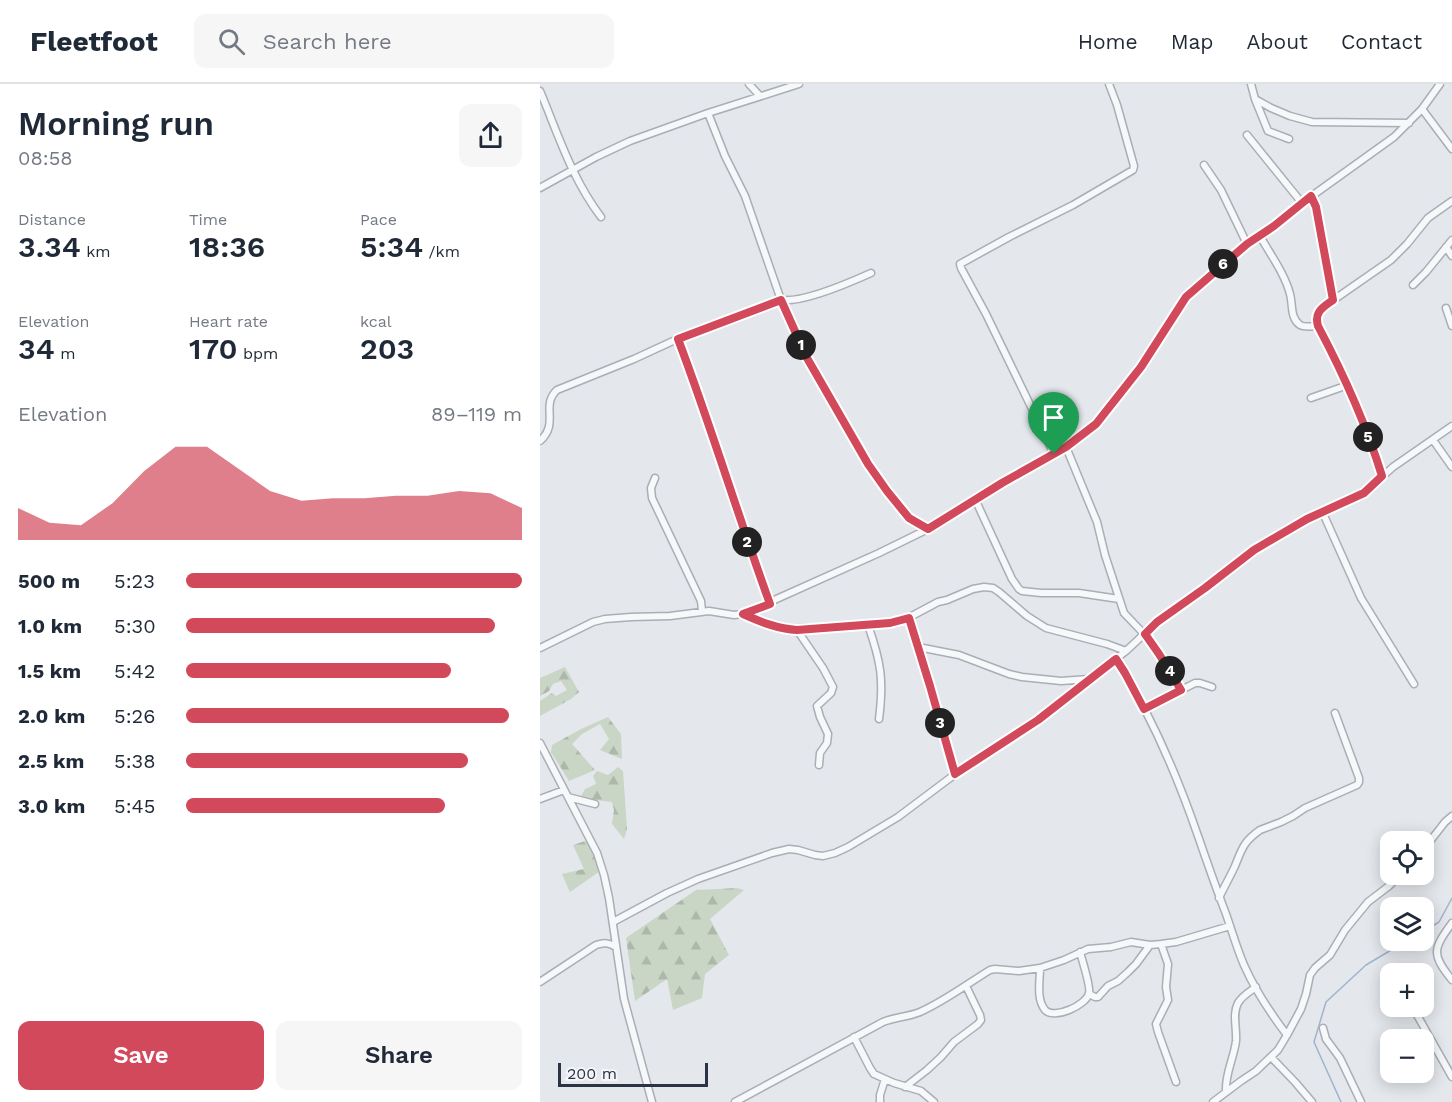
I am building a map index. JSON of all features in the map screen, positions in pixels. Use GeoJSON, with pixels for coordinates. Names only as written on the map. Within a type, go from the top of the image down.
{"type":"FeatureCollection","features":[{"type":"Feature","properties":{"kind":"street"},"geometry":{"type":"LineString","coordinates":[[749,84],[760,96]]}},
{"type":"Feature","properties":{"kind":"street"},"geometry":{"type":"LineString","coordinates":[[540,188],[630,141],[799,84]]}},
{"type":"Feature","properties":{"kind":"street"},"geometry":{"type":"LineString","coordinates":[[1054,454],[987,314],[960,268],[960,264],[1107,187],[1133,170],[1134,166],[1120,115],[1109,84]]}},
{"type":"Feature","properties":{"kind":"street"},"geometry":{"type":"LineString","coordinates":[[1251,84],[1268,131],[1289,139]]}},
{"type":"Feature","properties":{"kind":"street"},"geometry":{"type":"LineString","coordinates":[[540,648],[599,620],[669,616],[702,611],[734,615],[770,604],[928,529],[1066,447],[1103,417],[1153,351],[1186,297],[1247,244],[1394,137],[1422,109],[1440,84]]}},
{"type":"Feature","properties":{"kind":"street"},"geometry":{"type":"LineString","coordinates":[[540,91],[572,170],[601,217]]}},
{"type":"Feature","properties":{"kind":"street"},"geometry":{"type":"LineString","coordinates":[[1255,99],[1290,116],[1312,122],[1408,123]]}},
{"type":"Feature","properties":{"kind":"street"},"geometry":{"type":"LineString","coordinates":[[1422,109],[1452,149]]}},
{"type":"Feature","properties":{"kind":"street"},"geometry":{"type":"LineString","coordinates":[[708,113],[745,196],[781,300],[807,358],[868,464],[887,491],[909,518],[928,529]]}},
{"type":"Feature","properties":{"kind":"street"},"geometry":{"type":"LineString","coordinates":[[1247,135],[1302,203]]}},
{"type":"Feature","properties":{"kind":"street"},"geometry":{"type":"LineString","coordinates":[[1204,165],[1221,190],[1247,244]]}},
{"type":"Feature","properties":{"kind":"street"},"geometry":{"type":"LineString","coordinates":[[1311,196],[1316,207],[1333,300]]}},
{"type":"Feature","properties":{"kind":"street"},"geometry":{"type":"LineString","coordinates":[[1382,476],[1347,385],[1318,326],[1317,315],[1333,300],[1390,260],[1407,244],[1428,218],[1452,201]]}},
{"type":"Feature","properties":{"kind":"street"},"geometry":{"type":"LineString","coordinates":[[1260,236],[1288,288],[1292,298],[1293,315],[1298,323],[1303,327],[1318,326]]}},
{"type":"Feature","properties":{"kind":"street"},"geometry":{"type":"LineString","coordinates":[[1413,285],[1452,240]]}},
{"type":"Feature","properties":{"kind":"street"},"geometry":{"type":"LineString","coordinates":[[1446,247],[1452,255]]}},
{"type":"Feature","properties":{"kind":"street"},"geometry":{"type":"LineString","coordinates":[[540,441],[550,426],[549,402],[552,394],[557,390],[678,339],[781,300],[794,300],[826,291],[872,273]]}},
{"type":"Feature","properties":{"kind":"street"},"geometry":{"type":"LineString","coordinates":[[1446,308],[1452,326]]}},
{"type":"Feature","properties":{"kind":"street"},"geometry":{"type":"LineString","coordinates":[[678,339],[770,604]]}},
{"type":"Feature","properties":{"kind":"street"},"geometry":{"type":"LineString","coordinates":[[1311,398],[1347,385]]}},
{"type":"Feature","properties":{"kind":"street"},"geometry":{"type":"LineString","coordinates":[[613,922],[698,879],[772,853],[789,849],[823,856],[835,853],[898,817],[955,774],[1038,720],[1126,651],[1157,622],[1254,550],[1322,512],[1364,493],[1382,476],[1452,426]]}},
{"type":"Feature","properties":{"kind":"street"},"geometry":{"type":"LineString","coordinates":[[1432,440],[1452,467]]}},
{"type":"Feature","properties":{"kind":"street"},"geometry":{"type":"LineString","coordinates":[[1066,447],[1097,522],[1105,555],[1127,617],[1145,634],[1181,690]]}},
{"type":"Feature","properties":{"kind":"street"},"geometry":{"type":"LineString","coordinates":[[655,478],[651,488],[652,498],[700,601],[702,611]]}},
{"type":"Feature","properties":{"kind":"street"},"geometry":{"type":"LineString","coordinates":[[975,500],[1018,589],[1041,593],[1079,593],[1119,599]]}},
{"type":"Feature","properties":{"kind":"street"},"geometry":{"type":"LineString","coordinates":[[1322,512],[1361,598],[1414,684]]}},
{"type":"Feature","properties":{"kind":"street"},"geometry":{"type":"LineString","coordinates":[[743,614],[774,627],[797,630],[890,623],[909,618],[938,602],[984,587],[993,588],[1027,616],[1046,628],[1126,651]]}},
{"type":"Feature","properties":{"kind":"street"},"geometry":{"type":"LineString","coordinates":[[909,618],[955,774]]}},
{"type":"Feature","properties":{"kind":"street"},"geometry":{"type":"LineString","coordinates":[[868,625],[881,667],[882,697],[879,719]]}},
{"type":"Feature","properties":{"kind":"street"},"geometry":{"type":"LineString","coordinates":[[797,630],[833,687],[831,693],[817,706],[828,734],[827,743],[820,753],[819,765]]}},
{"type":"Feature","properties":{"kind":"street"},"geometry":{"type":"LineString","coordinates":[[918,647],[959,655],[1009,675],[1061,681],[1089,679]]}},
{"type":"Feature","properties":{"kind":"street"},"geometry":{"type":"LineString","coordinates":[[1116,659],[1144,709],[1177,783],[1245,967],[1287,1035]]}},
{"type":"Feature","properties":{"kind":"street"},"geometry":{"type":"LineString","coordinates":[[1144,709],[1195,683],[1212,687]]}},
{"type":"Feature","properties":{"kind":"street"},"geometry":{"type":"LineString","coordinates":[[1219,898],[1241,849],[1255,833],[1357,785],[1359,782],[1335,713]]}},
{"type":"Feature","properties":{"kind":"street"},"geometry":{"type":"LineString","coordinates":[[540,742],[597,853],[607,886],[624,999],[652,1102]]}},
{"type":"Feature","properties":{"kind":"street"},"geometry":{"type":"LineString","coordinates":[[540,799],[564,790]]}},
{"type":"Feature","properties":{"kind":"street"},"geometry":{"type":"LineString","coordinates":[[568,797],[595,804]]}},
{"type":"Feature","properties":{"kind":"street"},"geometry":{"type":"LineString","coordinates":[[1434,836],[1452,816]]}},
{"type":"Feature","properties":{"kind":"street"},"geometry":{"type":"LineString","coordinates":[[1213,1102],[1271,1058],[1301,1009],[1310,975],[1330,956],[1363,907],[1390,885]]}},
{"type":"Feature","properties":{"kind":"street"},"geometry":{"type":"LineString","coordinates":[[1452,923],[1441,938],[1436,950],[1437,957],[1452,980]]}},
{"type":"Feature","properties":{"kind":"street"},"geometry":{"type":"LineString","coordinates":[[735,1102],[892,1018],[917,1013],[935,1005],[990,970],[1019,971],[1040,968],[1088,949],[1131,942],[1150,945],[1176,942],[1230,926]]}},
{"type":"Feature","properties":{"kind":"street"},"geometry":{"type":"LineString","coordinates":[[540,982],[603,942],[614,932]]}},
{"type":"Feature","properties":{"kind":"street"},"geometry":{"type":"LineString","coordinates":[[603,942],[616,947]]}},
{"type":"Feature","properties":{"kind":"street"},"geometry":{"type":"LineString","coordinates":[[1161,944],[1168,964],[1166,987],[1168,1000],[1156,1024],[1176,1082]]}},
{"type":"Feature","properties":{"kind":"street"},"geometry":{"type":"LineString","coordinates":[[1089,994],[1098,997],[1108,986],[1123,978],[1150,945]]}},
{"type":"Feature","properties":{"kind":"street"},"geometry":{"type":"LineString","coordinates":[[1040,968],[1040,998],[1048,1012],[1054,1014],[1075,1007],[1089,994],[1080,952]]}},
{"type":"Feature","properties":{"kind":"street"},"geometry":{"type":"LineString","coordinates":[[906,1087],[981,1020],[966,986]]}},
{"type":"Feature","properties":{"kind":"street"},"geometry":{"type":"LineString","coordinates":[[1226,1091],[1227,1075],[1236,1038],[1235,1009],[1245,994],[1256,987]]}},
{"type":"Feature","properties":{"kind":"street"},"geometry":{"type":"LineString","coordinates":[[1418,1017],[1452,1077]]}},
{"type":"Feature","properties":{"kind":"street"},"geometry":{"type":"LineString","coordinates":[[1323,1028],[1326,1039],[1340,1058],[1361,1102]]}},
{"type":"Feature","properties":{"kind":"street"},"geometry":{"type":"LineString","coordinates":[[854,1037],[874,1074],[921,1091],[934,1102]]}},
{"type":"Feature","properties":{"kind":"street"},"geometry":{"type":"LineString","coordinates":[[1271,1058],[1312,1102]]}},
{"type":"Feature","properties":{"kind":"street"},"geometry":{"type":"LineString","coordinates":[[880,1102],[885,1079]]}},
{"type":"Feature","properties":{"kind":"green space"},"geometry":{"type":"Polygon","coordinates":[[[565,667],[579,692],[540,716],[540,701],[552,693],[556,696],[567,690],[561,681],[553,684],[549,691],[540,696],[540,678],[565,667]]]}},
{"type":"Feature","properties":{"kind":"green space"},"geometry":{"type":"Polygon","coordinates":[[[608,717],[621,734],[622,759],[600,750],[609,739],[600,724],[582,734],[572,744],[595,770],[569,781],[551,752],[552,745],[608,717]]]}},
{"type":"Feature","properties":{"kind":"green space"},"geometry":{"type":"Polygon","coordinates":[[[618,767],[623,771],[627,829],[624,839],[612,824],[614,810],[612,802],[580,798],[585,789],[596,784],[593,776],[597,771],[608,775],[618,767]]]}},
{"type":"Feature","properties":{"kind":"green space"},"geometry":{"type":"Polygon","coordinates":[[[591,839],[603,869],[570,892],[562,874],[584,869],[573,845],[591,839]]]}},
{"type":"Feature","properties":{"kind":"green space"},"geometry":{"type":"Polygon","coordinates":[[[737,888],[744,890],[710,919],[729,955],[705,974],[702,998],[673,1010],[667,979],[635,1001],[626,938],[696,890],[737,888]]]}},
{"type":"Feature","properties":{"kind":"waterway"},"geometry":{"type":"LineString","coordinates":[[1434,925],[1439,922],[1452,898]]}},
{"type":"Feature","properties":{"kind":"waterway"},"geometry":{"type":"LineString","coordinates":[[1341,1102],[1314,1042],[1326,1002],[1366,965],[1390,951]]}},
{"type":"Feature","properties":{"kind":"route"},"geometry":{"type":"LineString","coordinates":[[1311,196],[1316,207],[1333,300],[1317,315],[1316,320],[1339,366],[1382,476],[1364,493],[1307,519],[1254,550],[1157,622],[1145,634],[1181,690],[1144,709],[1116,659],[1038,720],[955,774],[909,618],[890,623],[797,630],[774,627],[743,614],[770,604],[678,339],[781,300],[807,358],[868,464],[909,518],[928,529],[1054,454],[1089,430],[1103,417],[1153,351],[1186,297],[1247,244],[1285,218],[1311,196]]}}]}
